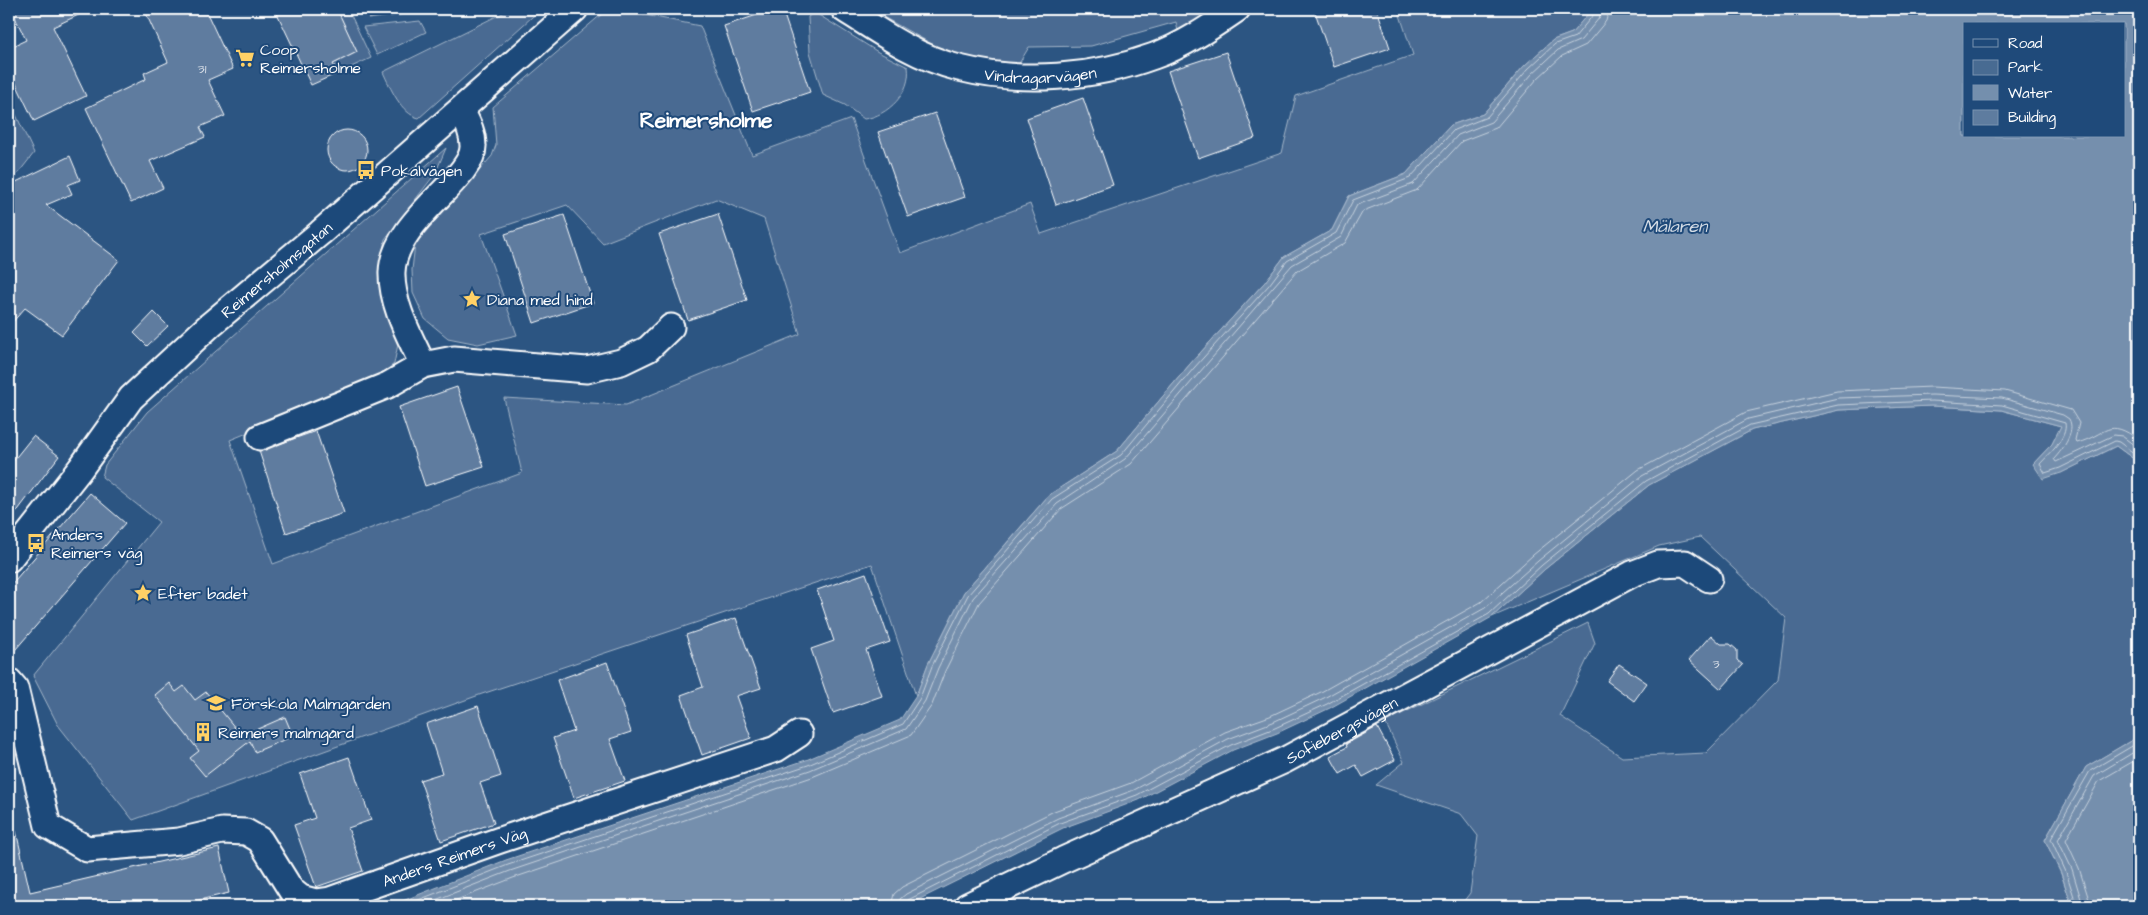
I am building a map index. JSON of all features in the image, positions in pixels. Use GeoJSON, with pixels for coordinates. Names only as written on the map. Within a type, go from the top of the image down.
{"type":"FeatureCollection","features":[{"type":"Feature","properties":{"kind":"street","name":"Reimersholmsgatan"},"geometry":{"type":"LineString","coordinates":[[9,559],[80,470],[131,398],[210,324],[320,233],[575,9]]}},
{"type":"Feature","properties":{"kind":"street","name":"Vindragarvägen"},"geometry":{"type":"LineString","coordinates":[[844,9],[922,55],[959,68],[1008,75],[1040,76],[1089,73],[1156,56],[1237,9]]}},
{"type":"Feature","properties":{"kind":"street"},"geometry":{"type":"LineString","coordinates":[[423,365],[400,314],[392,273],[395,253],[405,233],[466,164],[474,148],[470,128],[460,110]]}},
{"type":"Feature","properties":{"kind":"street"},"geometry":{"type":"LineString","coordinates":[[260,437],[388,385],[423,365],[454,359],[587,370],[621,362],[648,349],[671,328]]}},
{"type":"Feature","properties":{"kind":"street","name":"Sofiebergsvägen"},"geometry":{"type":"LineString","coordinates":[[967,906],[1285,760],[1632,574],[1658,564],[1685,563],[1709,578]]}},
{"type":"Feature","properties":{"kind":"street","name":"Anders Reimers Väg"},"geometry":{"type":"LineString","coordinates":[[9,681],[15,688],[48,826],[87,848],[179,841],[222,831],[246,832],[260,840],[291,890],[301,898],[316,902],[330,900],[500,840],[776,749],[799,734]]}},
{"type":"Feature","properties":{"kind":"green space"},"geometry":{"type":"Polygon","coordinates":[[[380,9],[421,9],[422,12],[368,19],[380,9]]]}},
{"type":"Feature","properties":{"kind":"green space"},"geometry":{"type":"Polygon","coordinates":[[[511,9],[541,9],[419,118],[402,106],[383,72],[511,9]]]}},
{"type":"Feature","properties":{"kind":"green space"},"geometry":{"type":"Polygon","coordinates":[[[869,9],[1211,9],[1179,36],[1176,22],[1091,46],[1029,47],[1017,67],[957,58],[869,9]]]}},
{"type":"Feature","properties":{"kind":"green space"},"geometry":{"type":"Polygon","coordinates":[[[1398,9],[1592,9],[1572,33],[1553,40],[1524,66],[1483,114],[1451,125],[1406,174],[1349,196],[1332,230],[1284,257],[1265,282],[1190,364],[1117,451],[1049,495],[964,592],[928,664],[916,696],[872,564],[482,694],[133,820],[58,725],[33,676],[159,522],[102,477],[105,465],[147,412],[446,148],[435,174],[385,239],[379,270],[398,344],[394,364],[372,382],[230,440],[273,564],[522,473],[504,398],[626,405],[800,334],[764,219],[716,199],[603,243],[567,205],[481,234],[517,335],[478,344],[448,338],[425,319],[413,293],[412,270],[415,244],[492,156],[496,145],[493,107],[603,13],[625,11],[700,26],[752,155],[851,119],[900,253],[1030,204],[1041,234],[1282,153],[1296,96],[1413,55],[1398,9]]]}},
{"type":"Feature","properties":{"kind":"green space"},"geometry":{"type":"Polygon","coordinates":[[[349,11],[371,58],[338,73],[333,64],[357,52],[340,16],[349,11]]]}},
{"type":"Feature","properties":{"kind":"green space"},"geometry":{"type":"Polygon","coordinates":[[[814,12],[878,52],[908,67],[906,85],[902,94],[890,108],[873,117],[864,119],[845,105],[823,95],[810,52],[808,17],[814,12]]]}},
{"type":"Feature","properties":{"kind":"green space"},"geometry":{"type":"Polygon","coordinates":[[[420,21],[426,32],[377,55],[363,27],[420,21]]]}},
{"type":"Feature","properties":{"kind":"green space"},"geometry":{"type":"Polygon","coordinates":[[[9,100],[34,153],[9,185],[9,100]]]}},
{"type":"Feature","properties":{"kind":"green space"},"geometry":{"type":"Polygon","coordinates":[[[1932,406],[2001,410],[2061,426],[2052,444],[2033,464],[2061,473],[2116,446],[2139,463],[2139,736],[2086,767],[2045,840],[2061,874],[2072,906],[1460,906],[1470,893],[1478,836],[1461,814],[1376,785],[1404,762],[1385,722],[1588,623],[1595,643],[1560,716],[1622,757],[1706,753],[1778,680],[1786,618],[1700,537],[1659,546],[1492,617],[1545,569],[1649,485],[1752,430],[1839,410],[1932,406]]]}},
{"type":"Feature","properties":{"kind":"water","name":"Mälaren"},"geometry":{"type":"Polygon","coordinates":[[[1592,9],[2139,9],[2139,463],[2116,446],[2061,473],[2043,479],[2033,464],[2052,444],[2061,426],[2001,410],[1932,406],[1839,410],[1752,430],[1649,485],[1545,569],[1492,617],[1330,708],[1277,733],[1233,750],[1139,800],[1063,828],[906,906],[384,906],[395,904],[506,860],[806,760],[900,720],[916,696],[928,664],[964,592],[1049,495],[1117,451],[1190,364],[1265,282],[1284,257],[1332,230],[1349,196],[1406,174],[1451,125],[1483,114],[1524,66],[1553,40],[1572,33],[1592,9]]]}},
{"type":"Feature","properties":{"kind":"water"},"geometry":{"type":"Polygon","coordinates":[[[2139,736],[2139,906],[2072,906],[2061,873],[2045,840],[2086,767],[2139,736]]]}},
{"type":"Feature","properties":{"kind":"building"},"geometry":{"type":"Polygon","coordinates":[[[11,9],[91,9],[53,27],[86,96],[34,121],[9,69],[9,48],[26,40],[11,9]]]}},
{"type":"Feature","properties":{"kind":"building"},"geometry":{"type":"Polygon","coordinates":[[[144,9],[205,9],[233,69],[208,80],[225,116],[200,127],[205,137],[150,161],[163,188],[131,203],[86,108],[146,79],[144,73],[168,62],[144,9]]]}},
{"type":"Feature","properties":{"kind":"building"},"geometry":{"type":"Polygon","coordinates":[[[275,9],[337,9],[357,52],[333,64],[338,73],[311,85],[275,9]]]}},
{"type":"Feature","properties":{"kind":"building"},"geometry":{"type":"Polygon","coordinates":[[[775,9],[782,9],[810,92],[753,111],[724,26],[775,9]]]}},
{"type":"Feature","properties":{"kind":"building"},"geometry":{"type":"Polygon","coordinates":[[[1314,9],[1377,9],[1390,48],[1334,67],[1314,9]]]}},
{"type":"Feature","properties":{"kind":"building"},"geometry":{"type":"Polygon","coordinates":[[[1226,52],[1255,138],[1198,158],[1168,71],[1226,52]]]}},
{"type":"Feature","properties":{"kind":"building"},"geometry":{"type":"Polygon","coordinates":[[[1083,98],[1113,185],[1056,205],[1027,118],[1083,98]]]}},
{"type":"Feature","properties":{"kind":"building"},"geometry":{"type":"Polygon","coordinates":[[[935,113],[965,197],[908,217],[878,132],[935,113]]]}},
{"type":"Feature","properties":{"kind":"building"},"geometry":{"type":"Polygon","coordinates":[[[347,130],[361,136],[367,150],[361,164],[347,170],[333,164],[327,150],[333,136],[347,130]]]}},
{"type":"Feature","properties":{"kind":"building"},"geometry":{"type":"Polygon","coordinates":[[[70,156],[80,180],[68,185],[72,194],[46,205],[119,260],[62,335],[25,308],[9,326],[9,192],[16,182],[70,156]]]}},
{"type":"Feature","properties":{"kind":"building"},"geometry":{"type":"Polygon","coordinates":[[[718,214],[747,300],[688,320],[659,234],[718,214]]]}},
{"type":"Feature","properties":{"kind":"building"},"geometry":{"type":"Polygon","coordinates":[[[564,215],[593,303],[534,323],[505,234],[564,215]]]}},
{"type":"Feature","properties":{"kind":"building"},"geometry":{"type":"Polygon","coordinates":[[[154,312],[168,326],[147,346],[134,333],[154,312]]]}},
{"type":"Feature","properties":{"kind":"building"},"geometry":{"type":"Polygon","coordinates":[[[457,387],[484,467],[425,486],[399,407],[457,387]]]}},
{"type":"Feature","properties":{"kind":"building"},"geometry":{"type":"Polygon","coordinates":[[[316,431],[344,513],[286,533],[259,451],[316,431]]]}},
{"type":"Feature","properties":{"kind":"building"},"geometry":{"type":"Polygon","coordinates":[[[33,436],[59,456],[9,522],[9,466],[33,436]]]}},
{"type":"Feature","properties":{"kind":"building"},"geometry":{"type":"Polygon","coordinates":[[[90,493],[125,523],[9,657],[9,587],[90,493]]]}},
{"type":"Feature","properties":{"kind":"building"},"geometry":{"type":"Polygon","coordinates":[[[866,573],[890,642],[866,650],[882,696],[833,713],[811,649],[834,641],[817,590],[866,573]]]}},
{"type":"Feature","properties":{"kind":"building"},"geometry":{"type":"Polygon","coordinates":[[[736,618],[761,688],[736,696],[751,738],[702,755],[681,695],[703,687],[686,635],[736,618]]]}},
{"type":"Feature","properties":{"kind":"building"},"geometry":{"type":"Polygon","coordinates":[[[1711,635],[1721,644],[1730,644],[1737,650],[1737,660],[1743,665],[1721,689],[1689,660],[1711,635]]]}},
{"type":"Feature","properties":{"kind":"building"},"geometry":{"type":"Polygon","coordinates":[[[607,662],[631,732],[610,739],[625,781],[574,798],[553,738],[574,731],[557,680],[607,662]]]}},
{"type":"Feature","properties":{"kind":"building"},"geometry":{"type":"Polygon","coordinates":[[[1619,664],[1647,683],[1634,701],[1607,681],[1619,664]]]}},
{"type":"Feature","properties":{"kind":"building","name":"Reimers malmgård"},"geometry":{"type":"Polygon","coordinates":[[[169,683],[176,692],[184,686],[195,700],[206,692],[240,734],[237,738],[285,717],[293,736],[255,752],[250,741],[205,776],[190,758],[199,751],[155,695],[169,683]]]}},
{"type":"Feature","properties":{"kind":"building"},"geometry":{"type":"Polygon","coordinates":[[[478,706],[501,776],[480,783],[494,823],[441,841],[420,780],[442,773],[426,724],[478,706]]]}},
{"type":"Feature","properties":{"kind":"building"},"geometry":{"type":"Polygon","coordinates":[[[1377,727],[1395,760],[1363,777],[1356,765],[1340,774],[1330,756],[1347,747],[1346,744],[1377,727]]]}},
{"type":"Feature","properties":{"kind":"building"},"geometry":{"type":"Polygon","coordinates":[[[349,757],[371,820],[348,828],[363,871],[316,887],[294,825],[315,818],[300,774],[349,757]]]}},
{"type":"Feature","properties":{"kind":"building"},"geometry":{"type":"Polygon","coordinates":[[[16,831],[30,892],[219,848],[229,893],[174,906],[9,906],[9,832],[16,831]]]}},
{"type":"Feature","properties":{"kind":"place","name":"Coop Reimersholme"},"geometry":{"type":"Point","coordinates":[245,58]}},
{"type":"Feature","properties":{"kind":"place","name":"Pokalvägen"},"geometry":{"type":"Point","coordinates":[366,170]}},
{"type":"Feature","properties":{"kind":"place","name":"Diana med hind"},"geometry":{"type":"Point","coordinates":[472,299]}},
{"type":"Feature","properties":{"kind":"place","name":"Anders Reimers väg"},"geometry":{"type":"Point","coordinates":[36,543]}},
{"type":"Feature","properties":{"kind":"place","name":"Efter badet"},"geometry":{"type":"Point","coordinates":[143,593]}},
{"type":"Feature","properties":{"kind":"place","name":"Förskola Malmgården"},"geometry":{"type":"Point","coordinates":[216,703]}},
{"type":"Feature","properties":{"kind":"place","name":"Reimers malmgård"},"geometry":{"type":"Point","coordinates":[203,732]}},
{"type":"Feature","properties":{"kind":"district","name":"Reimersholme"},"geometry":{"type":"Point","coordinates":[706,120]}}]}
